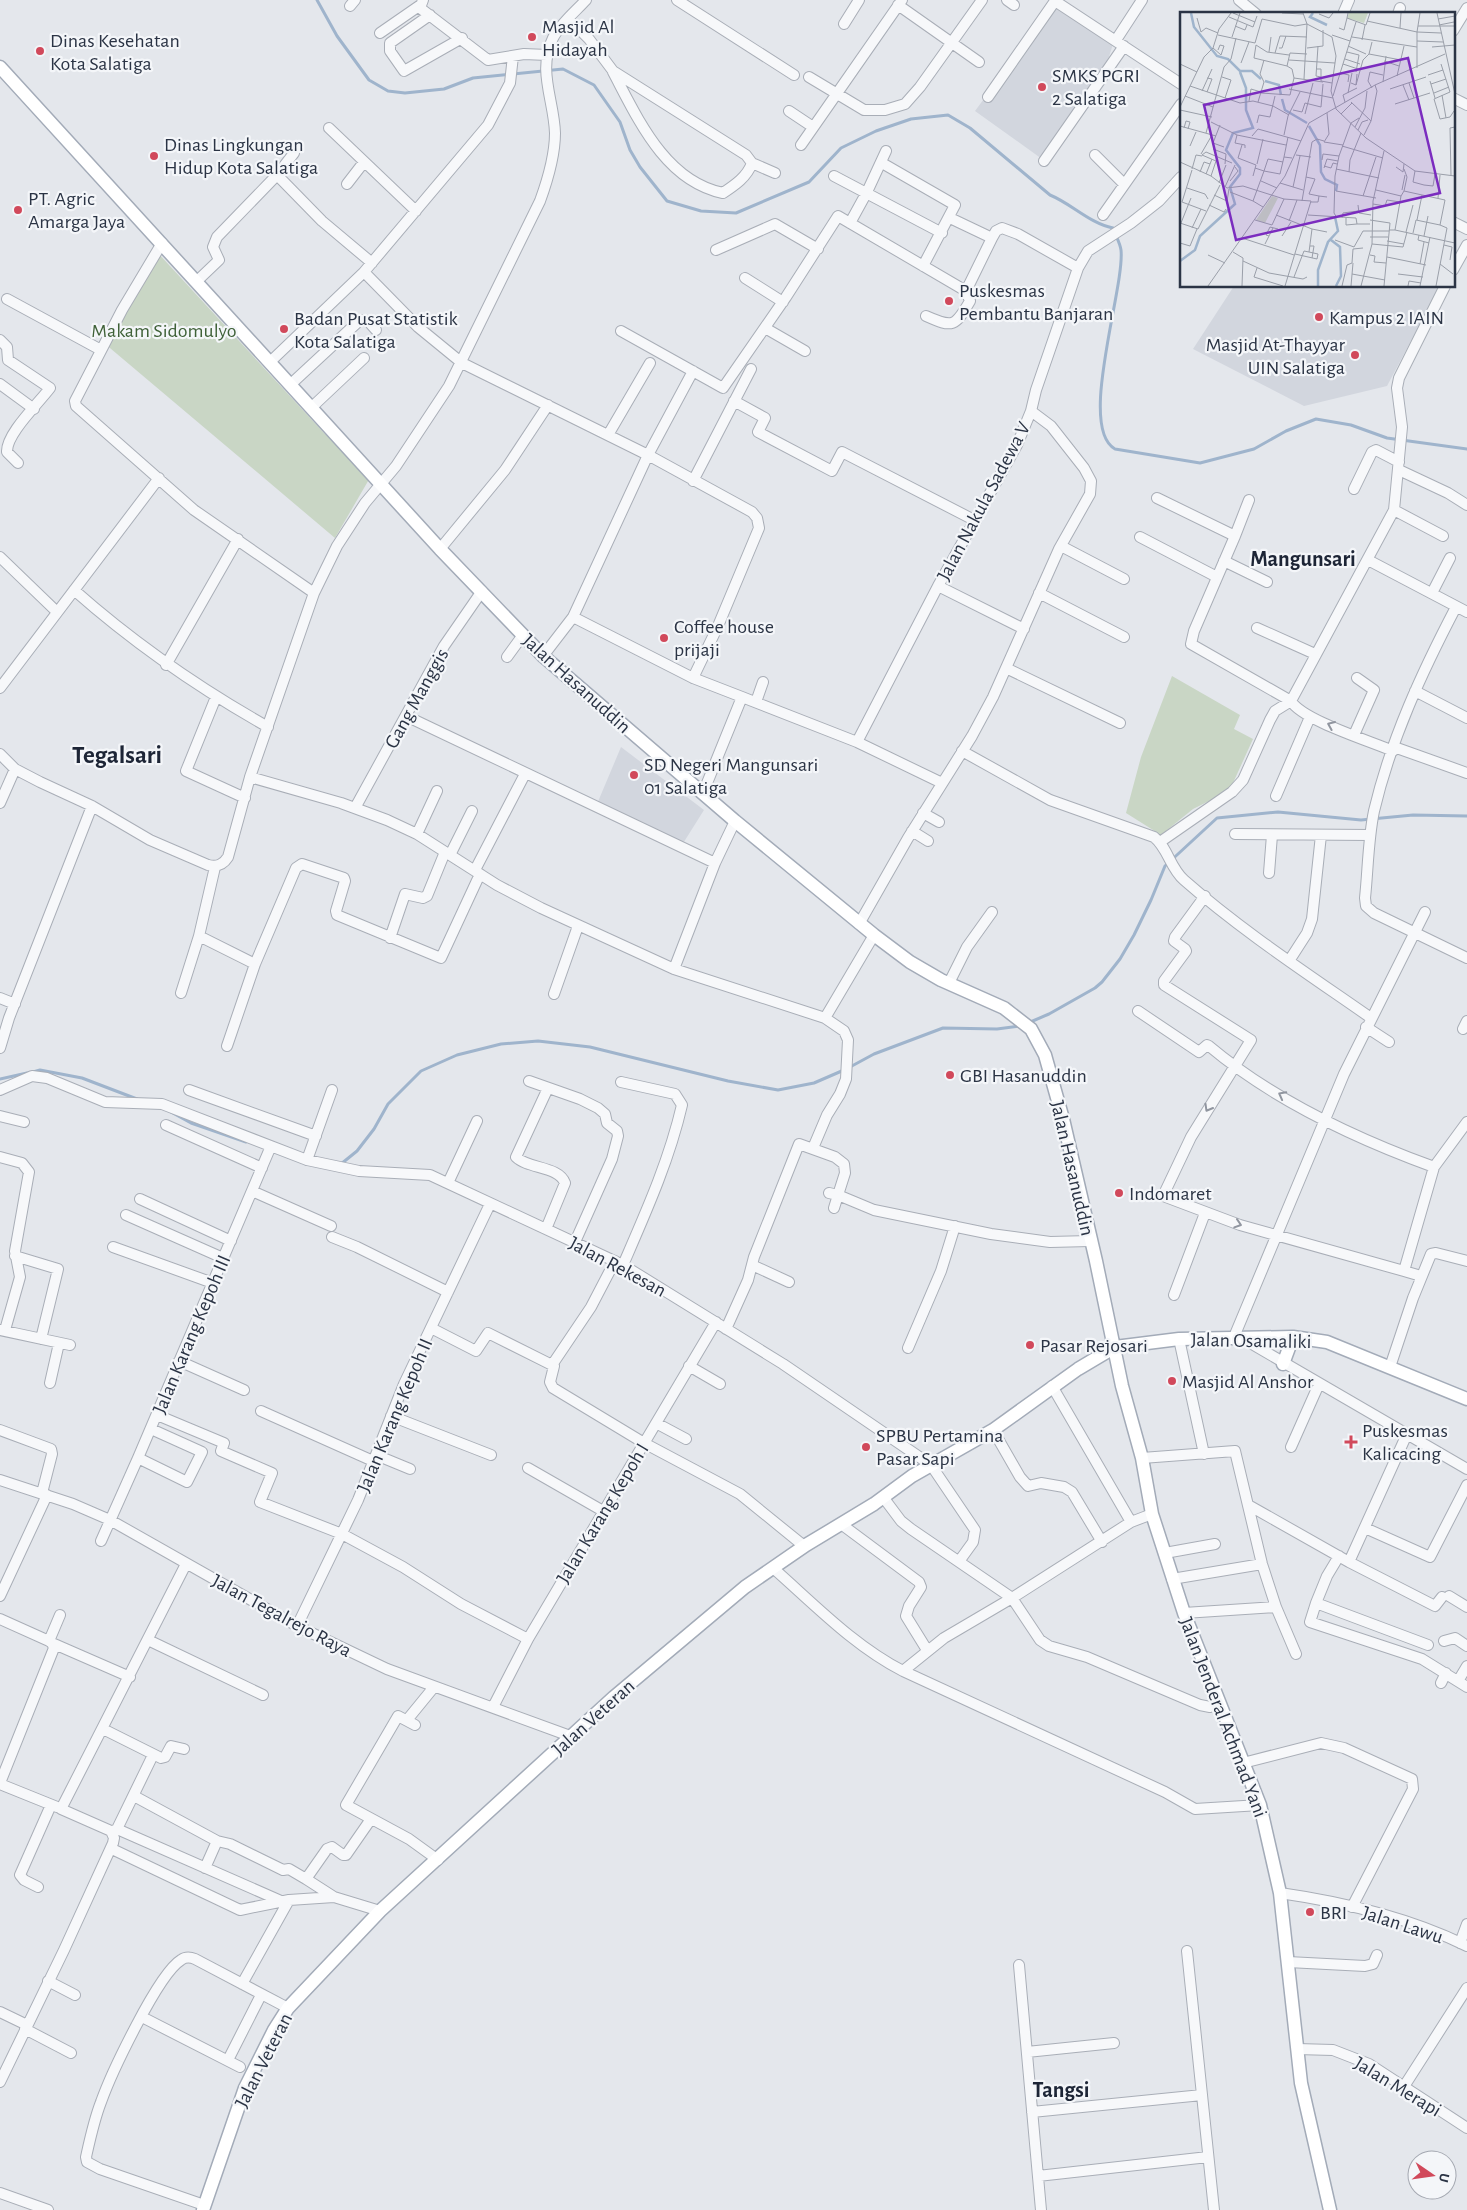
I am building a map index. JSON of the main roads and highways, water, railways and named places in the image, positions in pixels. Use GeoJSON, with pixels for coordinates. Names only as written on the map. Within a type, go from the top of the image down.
{"type":"FeatureCollection","features":[{"type":"Feature","properties":{"kind":"main road","name":"Jalan Hasanuddin"},"geometry":{"type":"LineString","coordinates":[[2,72],[197,281],[440,549],[543,656],[735,821],[859,924],[910,962],[949,983],[1004,1008],[1031,1029],[1045,1055],[1065,1129],[1115,1346]]}},
{"type":"Feature","properties":{"kind":"main road","name":"Jalan Osamaliki"},"geometry":{"type":"LineString","coordinates":[[1115,1346],[1179,1339],[1237,1337],[1293,1337],[1327,1342],[1467,1398]]}},
{"type":"Feature","properties":{"kind":"main road"},"geometry":{"type":"LineString","coordinates":[[1283,1364],[1293,1337]]}},
{"type":"Feature","properties":{"kind":"main road","name":"Jalan Veteran"},"geometry":{"type":"LineString","coordinates":[[203,2208],[245,2088],[274,2030],[288,2008],[380,1911],[438,1860],[570,1736],[745,1587],[804,1546],[842,1524],[931,1465],[993,1430],[1052,1386],[1115,1346]]}},
{"type":"Feature","properties":{"kind":"main road","name":"Jalan Jenderal Achmad Yani"},"geometry":{"type":"LineString","coordinates":[[1115,1346],[1122,1386],[1142,1458],[1152,1514],[1172,1579],[1260,1805],[1280,1893],[1297,2049],[1310,2124],[1330,2210]]}},
{"type":"Feature","properties":{"kind":"waterway"},"geometry":{"type":"LineString","coordinates":[[317,0],[337,36],[369,80],[388,91],[405,93],[444,89],[473,78],[563,69],[594,85],[620,122],[630,150],[640,167],[667,201],[701,211],[736,213],[809,182],[841,148],[876,131],[911,119],[948,115],[970,128],[1050,195],[1088,218],[1113,228],[1120,244],[1120,269],[1105,356],[1100,414],[1105,436],[1115,449],[1200,463],[1254,449],[1286,431],[1316,419],[1351,425],[1387,438],[1467,449]]}},
{"type":"Feature","properties":{"kind":"waterway"},"geometry":{"type":"LineString","coordinates":[[1028,1023],[1049,1014],[1095,988],[1102,982],[1120,959],[1134,935],[1165,866],[1217,818],[1278,812],[1361,820],[1413,815],[1467,816]]}},
{"type":"Feature","properties":{"kind":"waterway"},"geometry":{"type":"LineString","coordinates":[[850,1067],[874,1054],[943,1028],[997,1029],[1020,1026]]}},
{"type":"Feature","properties":{"kind":"waterway"},"geometry":{"type":"LineString","coordinates":[[341,1164],[357,1151],[374,1129],[388,1104],[421,1071],[457,1055],[501,1044],[538,1041],[590,1047],[728,1081],[778,1090],[814,1083],[844,1070]]}},
{"type":"Feature","properties":{"kind":"waterway"},"geometry":{"type":"LineString","coordinates":[[33,1072],[40,1070],[82,1078],[137,1099]]}},
{"type":"Feature","properties":{"kind":"waterway"},"geometry":{"type":"LineString","coordinates":[[0,1079],[27,1073]]}},
{"type":"Feature","properties":{"kind":"waterway"},"geometry":{"type":"LineString","coordinates":[[171,1112],[191,1123],[246,1142]]}},
{"type":"Feature","properties":{"kind":"place","name":"Masjid Al Hidayah"},"geometry":{"type":"Point","coordinates":[532,37]}},
{"type":"Feature","properties":{"kind":"place","name":"Dinas Kesehatan Kota Salatiga"},"geometry":{"type":"Point","coordinates":[40,51]}},
{"type":"Feature","properties":{"kind":"place","name":"SMKS PGRI 2 Salatiga"},"geometry":{"type":"Point","coordinates":[1042,87]}},
{"type":"Feature","properties":{"kind":"place","name":"Dinas Lingkungan Hidup Kota Salatiga"},"geometry":{"type":"Point","coordinates":[154,156]}},
{"type":"Feature","properties":{"kind":"place","name":"PT. Agric Amarga Jaya"},"geometry":{"type":"Point","coordinates":[18,210]}},
{"type":"Feature","properties":{"kind":"place","name":"Puskesmas Pembantu Banjaran"},"geometry":{"type":"Point","coordinates":[949,301]}},
{"type":"Feature","properties":{"kind":"place","name":"Kampus 2 IAIN"},"geometry":{"type":"Point","coordinates":[1319,317]}},
{"type":"Feature","properties":{"kind":"place","name":"Badan Pusat Statistik Kota Salatiga"},"geometry":{"type":"Point","coordinates":[284,329]}},
{"type":"Feature","properties":{"kind":"place","name":"Masjid At-Thayyar UIN Salatiga"},"geometry":{"type":"Point","coordinates":[1355,355]}},
{"type":"Feature","properties":{"kind":"place","name":"Coffee house prijaji"},"geometry":{"type":"Point","coordinates":[664,638]}},
{"type":"Feature","properties":{"kind":"place","name":"SD Negeri Mangunsari 01 Salatiga"},"geometry":{"type":"Point","coordinates":[634,775]}},
{"type":"Feature","properties":{"kind":"place","name":"GBI Hasanuddin"},"geometry":{"type":"Point","coordinates":[950,1075]}},
{"type":"Feature","properties":{"kind":"place","name":"Indomaret"},"geometry":{"type":"Point","coordinates":[1119,1193]}},
{"type":"Feature","properties":{"kind":"place","name":"Pasar Rejosari"},"geometry":{"type":"Point","coordinates":[1030,1345]}},
{"type":"Feature","properties":{"kind":"place","name":"Masjid Al Anshor"},"geometry":{"type":"Point","coordinates":[1172,1381]}},
{"type":"Feature","properties":{"kind":"place","name":"Puskesmas Kalicacing"},"geometry":{"type":"Point","coordinates":[1351,1442]}},
{"type":"Feature","properties":{"kind":"place","name":"SPBU Pertamina Pasar Sapi"},"geometry":{"type":"Point","coordinates":[866,1447]}},
{"type":"Feature","properties":{"kind":"place","name":"BRI"},"geometry":{"type":"Point","coordinates":[1310,1912]}},
{"type":"Feature","properties":{"kind":"district","name":"Mangunsari"},"geometry":{"type":"Point","coordinates":[1303,558]}},
{"type":"Feature","properties":{"kind":"district","name":"Tegalsari"},"geometry":{"type":"Point","coordinates":[117,754]}},
{"type":"Feature","properties":{"kind":"district","name":"Tangsi"},"geometry":{"type":"Point","coordinates":[1061,2089]}},
{"type":"Feature","properties":{"kind":"park label","name":"Makam Sidomulyo"},"geometry":{"type":"Point","coordinates":[164,330]}}]}
